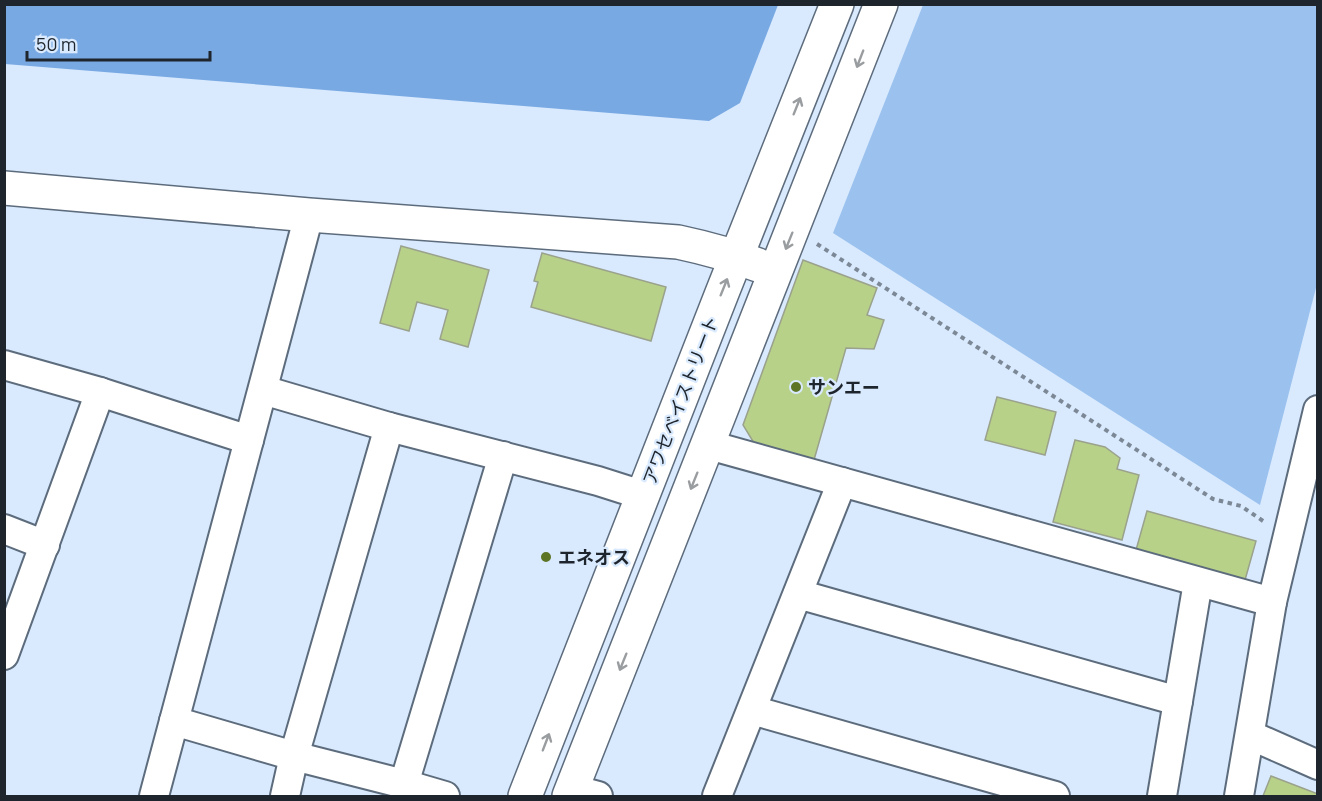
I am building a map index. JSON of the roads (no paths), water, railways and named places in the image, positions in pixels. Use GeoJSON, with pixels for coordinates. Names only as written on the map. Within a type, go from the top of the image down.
{"type":"FeatureCollection","features":[{"type":"Feature","properties":{"kind":"main road","name":"アワセベイストリート"},"geometry":{"type":"LineString","coordinates":[[525,796],[837,4]]}},
{"type":"Feature","properties":{"kind":"main road"},"geometry":{"type":"LineString","coordinates":[[580,794],[709,445],[881,4]]}},
{"type":"Feature","properties":{"kind":"main road"},"geometry":{"type":"LineString","coordinates":[[4,188],[309,215],[678,242],[708,248],[776,272]]}},
{"type":"Feature","properties":{"kind":"street"},"geometry":{"type":"LineString","coordinates":[[154,796],[309,215]]}},
{"type":"Feature","properties":{"kind":"street"},"geometry":{"type":"LineString","coordinates":[[4,364],[249,440]]}},
{"type":"Feature","properties":{"kind":"street"},"geometry":{"type":"LineString","coordinates":[[263,390],[388,427],[598,481],[642,495]]}},
{"type":"Feature","properties":{"kind":"street"},"geometry":{"type":"LineString","coordinates":[[4,655],[100,392]]}},
{"type":"Feature","properties":{"kind":"street"},"geometry":{"type":"LineString","coordinates":[[1239,796],[1272,602],[1317,410]]}},
{"type":"Feature","properties":{"kind":"street"},"geometry":{"type":"LineString","coordinates":[[285,796],[294,756],[388,427]]}},
{"type":"Feature","properties":{"kind":"street"},"geometry":{"type":"LineString","coordinates":[[709,445],[1272,602]]}},
{"type":"Feature","properties":{"kind":"street"},"geometry":{"type":"LineString","coordinates":[[404,784],[503,456]]}},
{"type":"Feature","properties":{"kind":"street"},"geometry":{"type":"LineString","coordinates":[[717,796],[842,482]]}},
{"type":"Feature","properties":{"kind":"street"},"geometry":{"type":"LineString","coordinates":[[4,529],[45,545]]}},
{"type":"Feature","properties":{"kind":"street"},"geometry":{"type":"LineString","coordinates":[[1162,796],[1198,582]]}},
{"type":"Feature","properties":{"kind":"street"},"geometry":{"type":"LineString","coordinates":[[798,594],[1178,701]]}},
{"type":"Feature","properties":{"kind":"street"},"geometry":{"type":"LineString","coordinates":[[752,710],[1055,796]]}},
{"type":"Feature","properties":{"kind":"street"},"geometry":{"type":"LineString","coordinates":[[174,721],[294,756],[446,796]]}},
{"type":"Feature","properties":{"kind":"street"},"geometry":{"type":"LineString","coordinates":[[1250,735],[1317,765]]}},
{"type":"Feature","properties":{"kind":"place","name":"サンエー"},"geometry":{"type":"Point","coordinates":[796,387]}},
{"type":"Feature","properties":{"kind":"place","name":"エネオス"},"geometry":{"type":"Point","coordinates":[546,557]}}]}
